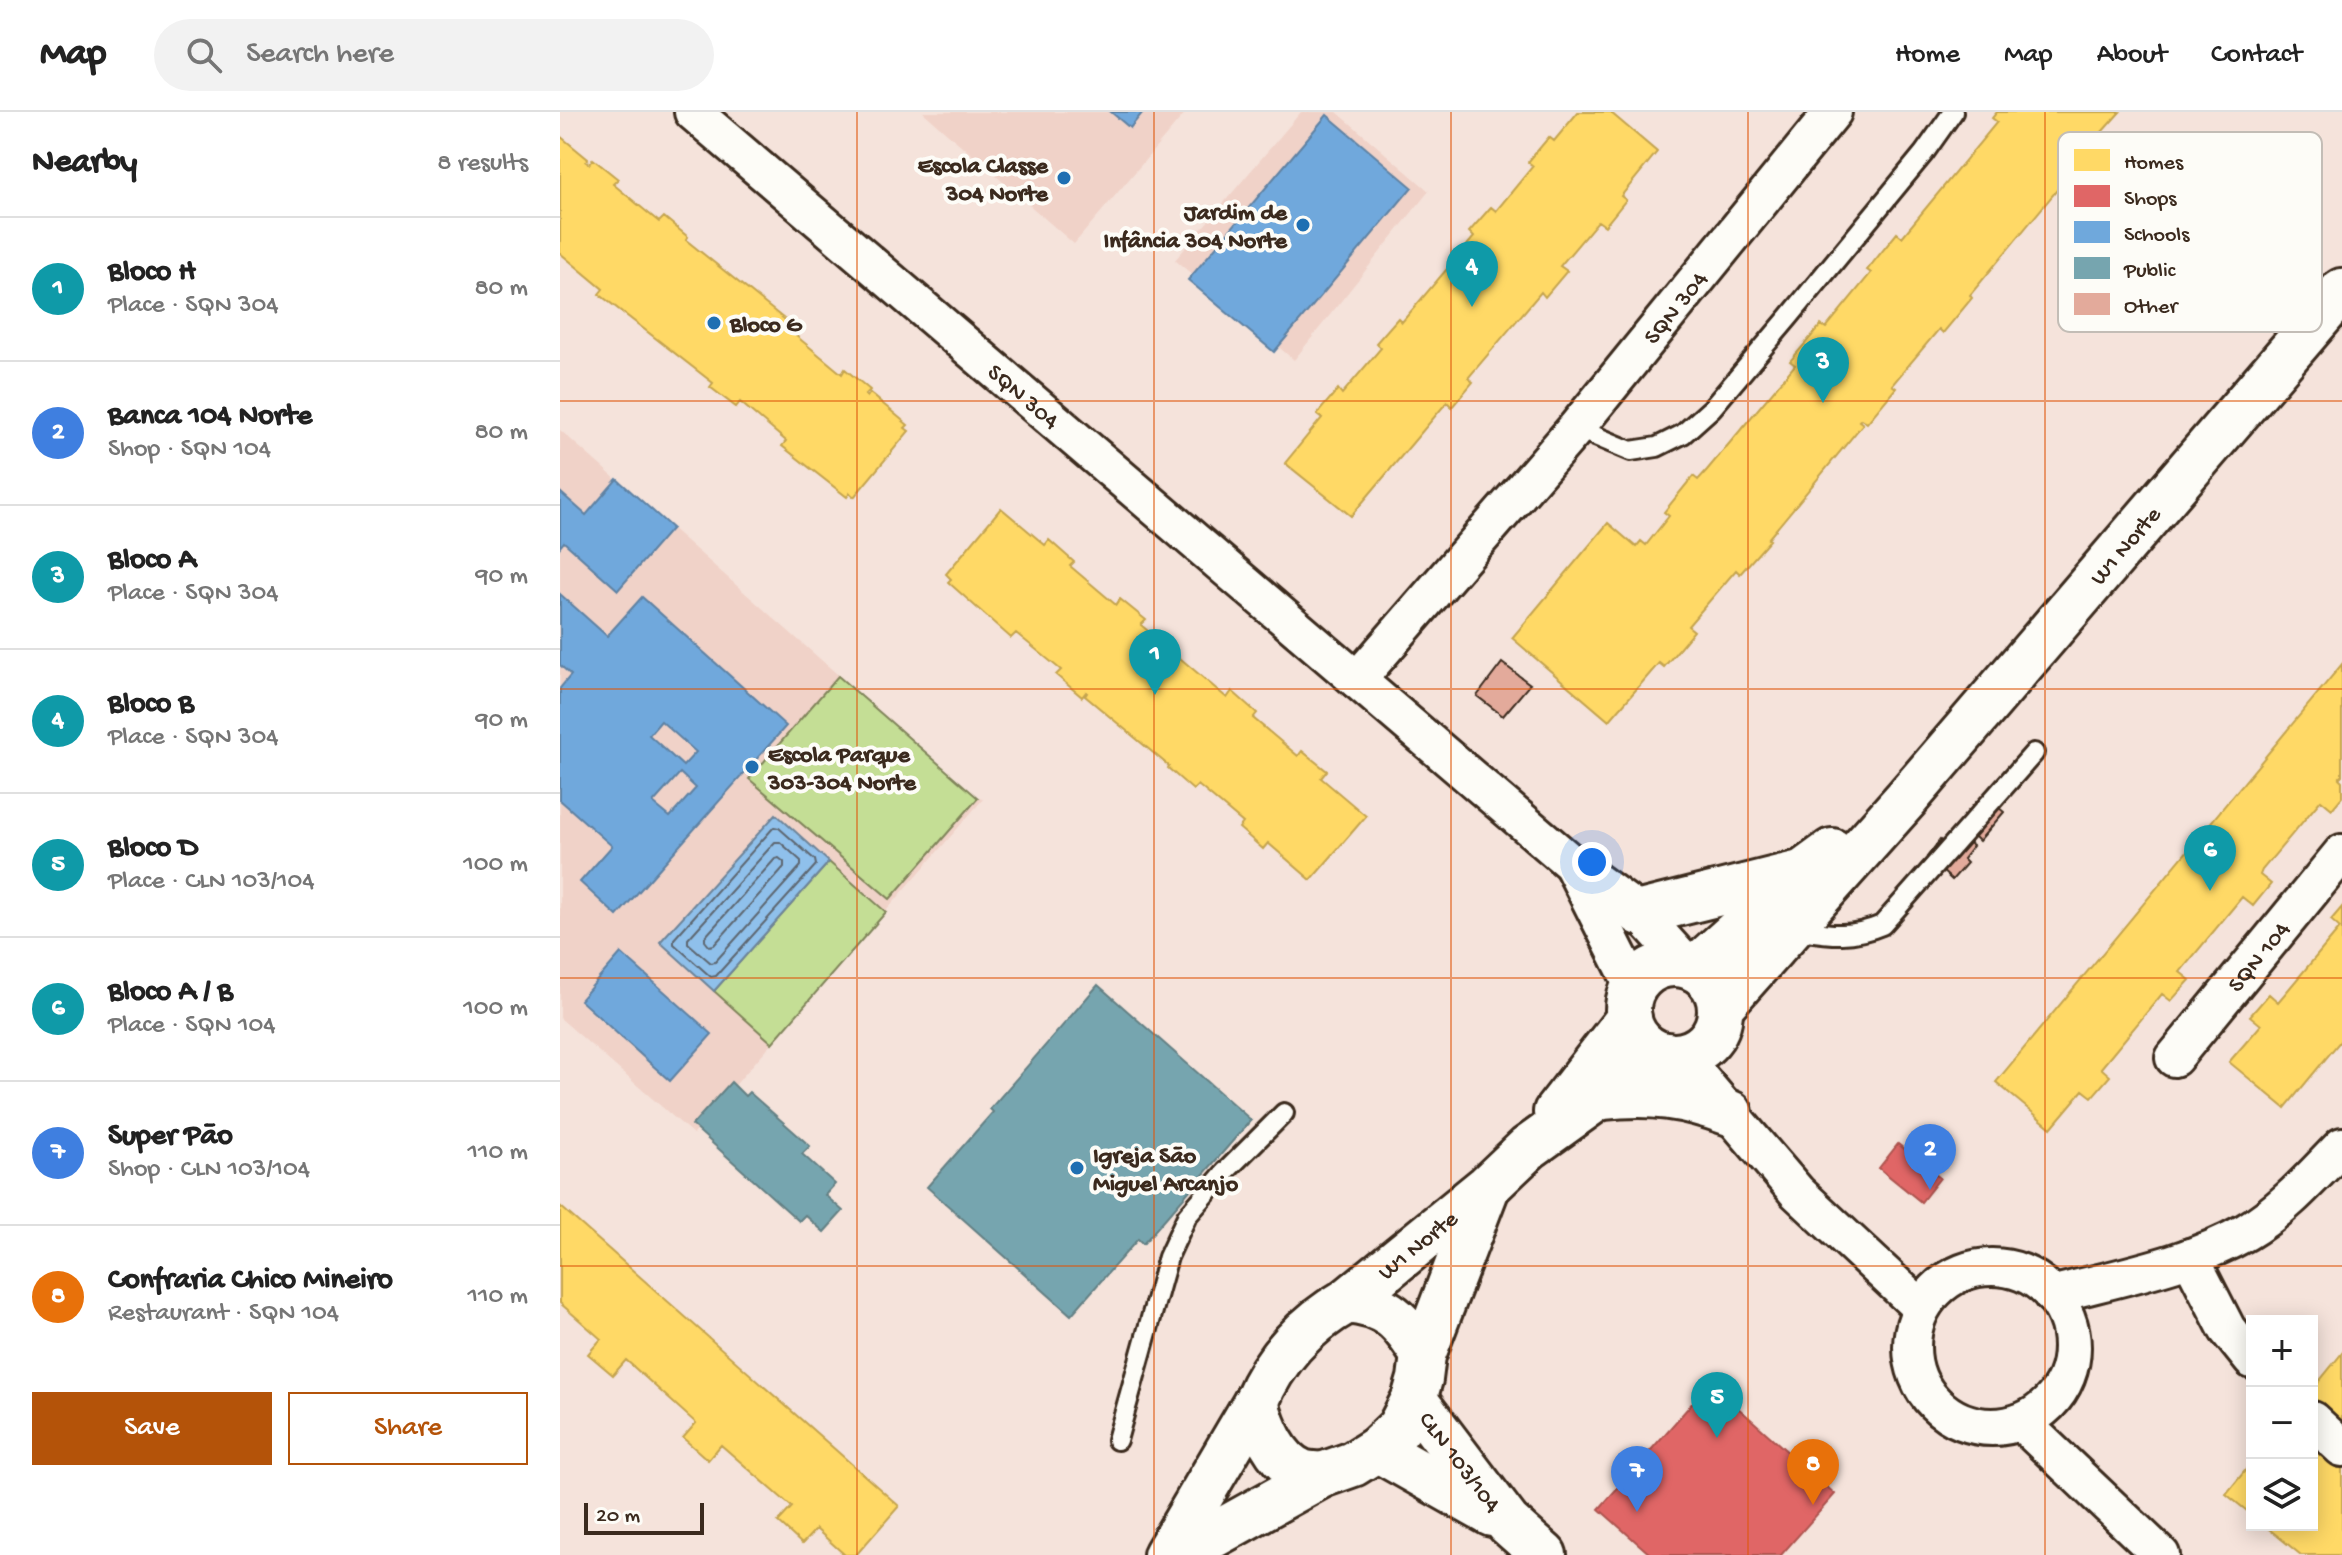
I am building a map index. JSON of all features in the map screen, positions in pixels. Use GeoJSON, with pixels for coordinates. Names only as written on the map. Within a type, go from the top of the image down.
{"type":"FeatureCollection","features":[{"type":"Feature","properties":{"kind":"street","name":"SQN 304"},"geometry":{"type":"LineString","coordinates":[[693,112],[1571,863],[1640,913],[1691,967]]}},
{"type":"Feature","properties":{"kind":"street","name":"SQN 304"},"geometry":{"type":"LineString","coordinates":[[1357,680],[1576,428],[1833,112]]}},
{"type":"Feature","properties":{"kind":"street","name":"W1 Norte"},"geometry":{"type":"LineString","coordinates":[[2322,314],[2342,291]]}},
{"type":"Feature","properties":{"kind":"street","name":"W1 Norte"},"geometry":{"type":"LineString","coordinates":[[1347,1301],[1488,1186],[1528,1148],[1599,1097],[1693,1040],[1906,799],[2307,332]]}},
{"type":"Feature","properties":{"kind":"street","name":"W1 Norte"},"geometry":{"type":"LineString","coordinates":[[1691,967],[1802,873],[1906,799]]}},
{"type":"Feature","properties":{"kind":"street","name":"SQN 104"},"geometry":{"type":"LineString","coordinates":[[2174,1058],[2342,853]]}},
{"type":"Feature","properties":{"kind":"street","name":"SQN 304"},"geometry":{"type":"LineString","coordinates":[[1571,863],[1632,1003]]}},
{"type":"Feature","properties":{"kind":"street"},"geometry":{"type":"LineString","coordinates":[[1640,913],[1802,873]]}},
{"type":"Feature","properties":{"kind":"street"},"geometry":{"type":"LineString","coordinates":[[1671,964],[1691,967],[1711,982],[1717,994],[1693,1040],[1653,1051],[1634,1032],[1632,1003],[1644,975],[1657,967],[1671,964]]}},
{"type":"Feature","properties":{"kind":"street","name":"W1 Norte"},"geometry":{"type":"LineString","coordinates":[[1528,1148],[1632,1003]]}},
{"type":"Feature","properties":{"kind":"street"},"geometry":{"type":"LineString","coordinates":[[1693,1040],[1730,1113],[1797,1192],[1921,1308]]}},
{"type":"Feature","properties":{"kind":"street"},"geometry":{"type":"LineString","coordinates":[[1693,1040],[1758,1145]]}},
{"type":"Feature","properties":{"kind":"street"},"geometry":{"type":"LineString","coordinates":[[1599,1097],[1667,1095],[1730,1113]]}},
{"type":"Feature","properties":{"kind":"street"},"geometry":{"type":"LineString","coordinates":[[2052,1295],[2190,1257],[2245,1232],[2292,1199],[2342,1146]]}},
{"type":"Feature","properties":{"kind":"street","name":"W1 Norte"},"geometry":{"type":"LineString","coordinates":[[1423,1355],[1488,1186]]}},
{"type":"Feature","properties":{"kind":"street"},"geometry":{"type":"LineString","coordinates":[[2190,1257],[2227,1329],[2246,1353]]}},
{"type":"Feature","properties":{"kind":"street"},"geometry":{"type":"LineString","coordinates":[[1988,1266],[2012,1269],[2034,1279],[2052,1295],[2066,1316],[2072,1341],[2069,1366],[2060,1390],[2043,1409],[2021,1422],[1996,1427],[1971,1424],[1947,1413],[1928,1396],[1916,1373],[1911,1348],[1915,1322],[1921,1308],[1929,1294],[1943,1282],[1964,1271],[1988,1266]]}},
{"type":"Feature","properties":{"kind":"street"},"geometry":{"type":"LineString","coordinates":[[1166,1555],[1277,1361],[1327,1312],[1347,1301],[1368,1303],[1399,1321],[1423,1355],[1414,1399],[1399,1428],[1377,1449],[1353,1464],[1322,1475],[1178,1555]]}},
{"type":"Feature","properties":{"kind":"street","name":"CLN 103/104"},"geometry":{"type":"LineString","coordinates":[[1414,1399],[1508,1523],[1544,1555]]}},
{"type":"Feature","properties":{"kind":"street"},"geometry":{"type":"LineString","coordinates":[[1256,1402],[1262,1426],[1280,1454],[1301,1472],[1322,1475]]}},
{"type":"Feature","properties":{"kind":"street"},"geometry":{"type":"LineString","coordinates":[[2021,1422],[2161,1555]]}},
{"type":"Feature","properties":{"kind":"street"},"geometry":{"type":"LineString","coordinates":[[2318,1426],[2342,1448]]}},
{"type":"Feature","properties":{"kind":"street","name":"CLN 103/104"},"geometry":{"type":"LineString","coordinates":[[1377,1449],[1508,1523]]}},
{"type":"Feature","properties":{"kind":"lane"},"geometry":{"type":"LineString","coordinates":[[1576,428],[1631,451],[1657,447],[1683,434],[1712,408],[1780,328],[1924,153],[1953,112]]}},
{"type":"Feature","properties":{"kind":"lane"},"geometry":{"type":"LineString","coordinates":[[1791,928],[1841,936],[1863,933],[1882,925],[2034,753]]}},
{"type":"Feature","properties":{"kind":"lane"},"geometry":{"type":"LineString","coordinates":[[1117,1440],[1168,1257],[1187,1216],[1226,1171],[1284,1113]]}},
{"type":"Feature","properties":{"kind":"shaded area","name":"Escola Classe 304 Norte"},"geometry":{"type":"Polygon","coordinates":[[[923,112],[1186,112],[1074,244],[923,112]]]}},
{"type":"Feature","properties":{"kind":"shaded area","name":"Jardim de Infância 304 Norte"},"geometry":{"type":"Polygon","coordinates":[[[1301,112],[1337,112],[1429,191],[1294,360],[1175,260],[1301,112]]]}},
{"type":"Feature","properties":{"kind":"shaded area","name":"Escola Parque 303-304 Norte"},"geometry":{"type":"Polygon","coordinates":[[[560,430],[978,798],[983,799],[693,1134],[560,1018],[560,430]]]}},
{"type":"Feature","properties":{"kind":"green space"},"geometry":{"type":"Polygon","coordinates":[[[838,676],[978,798],[890,899],[749,779],[838,676]]]}},
{"type":"Feature","properties":{"kind":"green space"},"geometry":{"type":"Polygon","coordinates":[[[829,862],[886,912],[772,1043],[714,991],[829,862]]]}},
{"type":"Feature","properties":{"kind":"water"},"geometry":{"type":"Polygon","coordinates":[[[776,814],[829,862],[714,991],[660,942],[776,814]]]}},
{"type":"Feature","properties":{"kind":"building: Homes"},"geometry":{"type":"Polygon","coordinates":[[[1578,112],[1610,112],[1657,152],[1621,196],[1626,200],[1605,226],[1598,221],[1560,266],[1567,271],[1545,297],[1541,292],[1468,378],[1473,382],[1452,407],[1447,402],[1351,516],[1285,463],[1322,418],[1317,414],[1338,389],[1342,394],[1381,348],[1376,343],[1398,318],[1402,322],[1474,237],[1469,232],[1491,207],[1496,211],[1533,166],[1528,162],[1549,137],[1554,141],[1578,112]]]}},
{"type":"Feature","properties":{"kind":"building: Homes"},"geometry":{"type":"Polygon","coordinates":[[[1997,112],[2120,112],[2102,132],[2058,132],[2058,189],[1970,295],[1972,298],[1943,333],[1939,329],[1892,385],[1896,388],[1867,423],[1861,419],[1859,421],[1863,424],[1770,540],[1740,574],[1736,570],[1688,626],[1694,631],[1664,667],[1659,663],[1609,721],[1512,638],[1608,523],[1636,547],[1641,541],[1646,545],[1669,516],[1664,512],[1693,476],[1698,480],[1707,470],[1795,365],[1790,361],[1821,325],[1826,328],[1871,273],[1867,270],[1897,233],[1902,237],[1997,122],[1992,118],[1997,112]]]}},
{"type":"Feature","properties":{"kind":"building: Homes","name":"Bloco G"},"geometry":{"type":"Polygon","coordinates":[[[560,136],[588,159],[586,162],[589,164],[593,159],[618,179],[613,184],[659,222],[664,217],[688,237],[686,240],[799,331],[795,335],[842,374],[845,369],[870,390],[865,395],[867,397],[870,393],[908,425],[905,428],[909,431],[854,497],[850,493],[847,497],[782,446],[786,441],[740,402],[736,407],[710,387],[713,383],[599,294],[603,289],[560,253],[560,136]]]}},
{"type":"Feature","properties":{"kind":"building: Homes"},"geometry":{"type":"Polygon","coordinates":[[[1001,508],[1045,545],[1049,540],[1074,562],[1070,566],[1116,605],[1120,599],[1146,620],[1141,625],[1227,698],[1232,691],[1257,713],[1253,718],[1298,756],[1302,751],[1327,771],[1321,778],[1366,816],[1311,880],[1268,843],[1263,849],[1239,828],[1243,823],[1198,785],[1193,790],[1085,696],[1086,692],[1082,697],[1056,675],[1061,670],[1016,633],[1011,638],[948,582],[951,579],[946,574],[1001,508]]]}},
{"type":"Feature","properties":{"kind":"building: Homes"},"geometry":{"type":"Polygon","coordinates":[[[2342,664],[2342,775],[2339,778],[2342,781],[2342,797],[2332,809],[2321,800],[2262,870],[2260,875],[2271,884],[2253,906],[2242,897],[2180,972],[2190,980],[2171,1001],[2162,994],[2101,1068],[2110,1076],[2092,1097],[2083,1090],[2051,1128],[1996,1082],[2342,664]]]}},
{"type":"Feature","properties":{"kind":"building: Homes"},"geometry":{"type":"Polygon","coordinates":[[[2342,907],[2342,1039],[2285,1108],[2229,1062],[2261,1025],[2250,1016],[2269,994],[2278,1002],[2340,928],[2331,920],[2342,907]]]}},
{"type":"Feature","properties":{"kind":"building: Homes"},"geometry":{"type":"Polygon","coordinates":[[[560,1206],[899,1506],[856,1555],[845,1555],[816,1529],[802,1544],[778,1522],[792,1507],[721,1445],[708,1460],[683,1438],[696,1423],[626,1360],[613,1375],[588,1354],[601,1339],[560,1303],[560,1206]]]}},
{"type":"Feature","properties":{"kind":"building: Homes"},"geometry":{"type":"Polygon","coordinates":[[[2342,1353],[2342,1555],[2301,1555],[2271,1531],[2318,1531],[2318,1383],[2342,1353]]]}},
{"type":"Feature","properties":{"kind":"building: Homes"},"geometry":{"type":"Polygon","coordinates":[[[2246,1469],[2246,1510],[2226,1494],[2246,1469]]]}},
{"type":"Feature","properties":{"kind":"building: Shops"},"geometry":{"type":"Polygon","coordinates":[[[1898,1144],[1940,1178],[1921,1202],[1879,1168],[1898,1144]]]}},
{"type":"Feature","properties":{"kind":"building: Shops"},"geometry":{"type":"Polygon","coordinates":[[[1710,1383],[1835,1494],[1781,1555],[1651,1555],[1599,1509],[1710,1383]]]}},
{"type":"Feature","properties":{"kind":"building: Schools"},"geometry":{"type":"Polygon","coordinates":[[[1111,112],[1143,112],[1130,128],[1111,112]]]}},
{"type":"Feature","properties":{"kind":"building: Schools","name":"Jardim de Infância 304 Norte"},"geometry":{"type":"Polygon","coordinates":[[[1327,115],[1412,187],[1274,352],[1188,280],[1327,115]]]}},
{"type":"Feature","properties":{"kind":"building: Schools"},"geometry":{"type":"Polygon","coordinates":[[[617,479],[672,528],[618,590],[564,542],[560,547],[560,492],[586,515],[617,479]]]}},
{"type":"Feature","properties":{"kind":"building: Schools"},"geometry":{"type":"Polygon","coordinates":[[[560,594],[607,636],[642,597],[786,726],[617,916],[580,882],[612,846],[560,800],[560,688],[571,675],[560,665],[560,594]],[[661,721],[649,735],[683,766],[696,752],[661,721]],[[680,773],[653,803],[670,817],[696,788],[680,773]]]}},
{"type":"Feature","properties":{"kind":"building: Schools"},"geometry":{"type":"Polygon","coordinates":[[[621,953],[712,1034],[670,1081],[580,1000],[621,953]]]}},
{"type":"Feature","properties":{"kind":"building: Public","name":"Igreja São Miguel Arcanjo"},"geometry":{"type":"Polygon","coordinates":[[[1098,985],[1251,1120],[1143,1244],[1138,1239],[1071,1315],[927,1187],[1098,985]]]}},
{"type":"Feature","properties":{"kind":"building: Public"},"geometry":{"type":"Polygon","coordinates":[[[731,1082],[745,1096],[749,1092],[810,1146],[802,1154],[835,1184],[825,1195],[843,1211],[824,1232],[805,1215],[799,1221],[692,1125],[731,1082]]]}},
{"type":"Feature","properties":{"kind":"building: Other"},"geometry":{"type":"Polygon","coordinates":[[[1502,663],[1530,684],[1503,716],[1477,696],[1502,663]]]}},
{"type":"Feature","properties":{"kind":"building: Other"},"geometry":{"type":"Polygon","coordinates":[[[1985,796],[2004,812],[1979,841],[1973,835],[1966,841],[1973,846],[1963,859],[1967,863],[1952,880],[1927,857],[1940,840],[1945,844],[1985,796]]]}},
{"type":"Feature","properties":{"kind":"place","name":"Escola Classe 304 Norte"},"geometry":{"type":"Point","coordinates":[1064,178]}},
{"type":"Feature","properties":{"kind":"place","name":"Jardim de Infância 304 Norte"},"geometry":{"type":"Point","coordinates":[1303,225]}},
{"type":"Feature","properties":{"kind":"place","name":"Bloco B"},"geometry":{"type":"Point","coordinates":[1472,307]}},
{"type":"Feature","properties":{"kind":"place","name":"Bloco G"},"geometry":{"type":"Point","coordinates":[714,323]}},
{"type":"Feature","properties":{"kind":"place","name":"Bloco A"},"geometry":{"type":"Point","coordinates":[1823,403]}},
{"type":"Feature","properties":{"kind":"place","name":"Bloco H"},"geometry":{"type":"Point","coordinates":[1155,695]}},
{"type":"Feature","properties":{"kind":"place","name":"Escola Parque 303-304 Norte"},"geometry":{"type":"Point","coordinates":[752,767]}},
{"type":"Feature","properties":{"kind":"place","name":"Bloco A / B"},"geometry":{"type":"Point","coordinates":[2210,891]}},
{"type":"Feature","properties":{"kind":"place","name":"Igreja São Miguel Arcanjo"},"geometry":{"type":"Point","coordinates":[1077,1168]}},
{"type":"Feature","properties":{"kind":"place","name":"Banca 104 Norte"},"geometry":{"type":"Point","coordinates":[1930,1190]}},
{"type":"Feature","properties":{"kind":"place","name":"Bloco D"},"geometry":{"type":"Point","coordinates":[1717,1438]}},
{"type":"Feature","properties":{"kind":"place","name":"Confraria Chico Mineiro"},"geometry":{"type":"Point","coordinates":[1813,1505]}},
{"type":"Feature","properties":{"kind":"place","name":"Super Pão"},"geometry":{"type":"Point","coordinates":[1637,1512]}}]}
